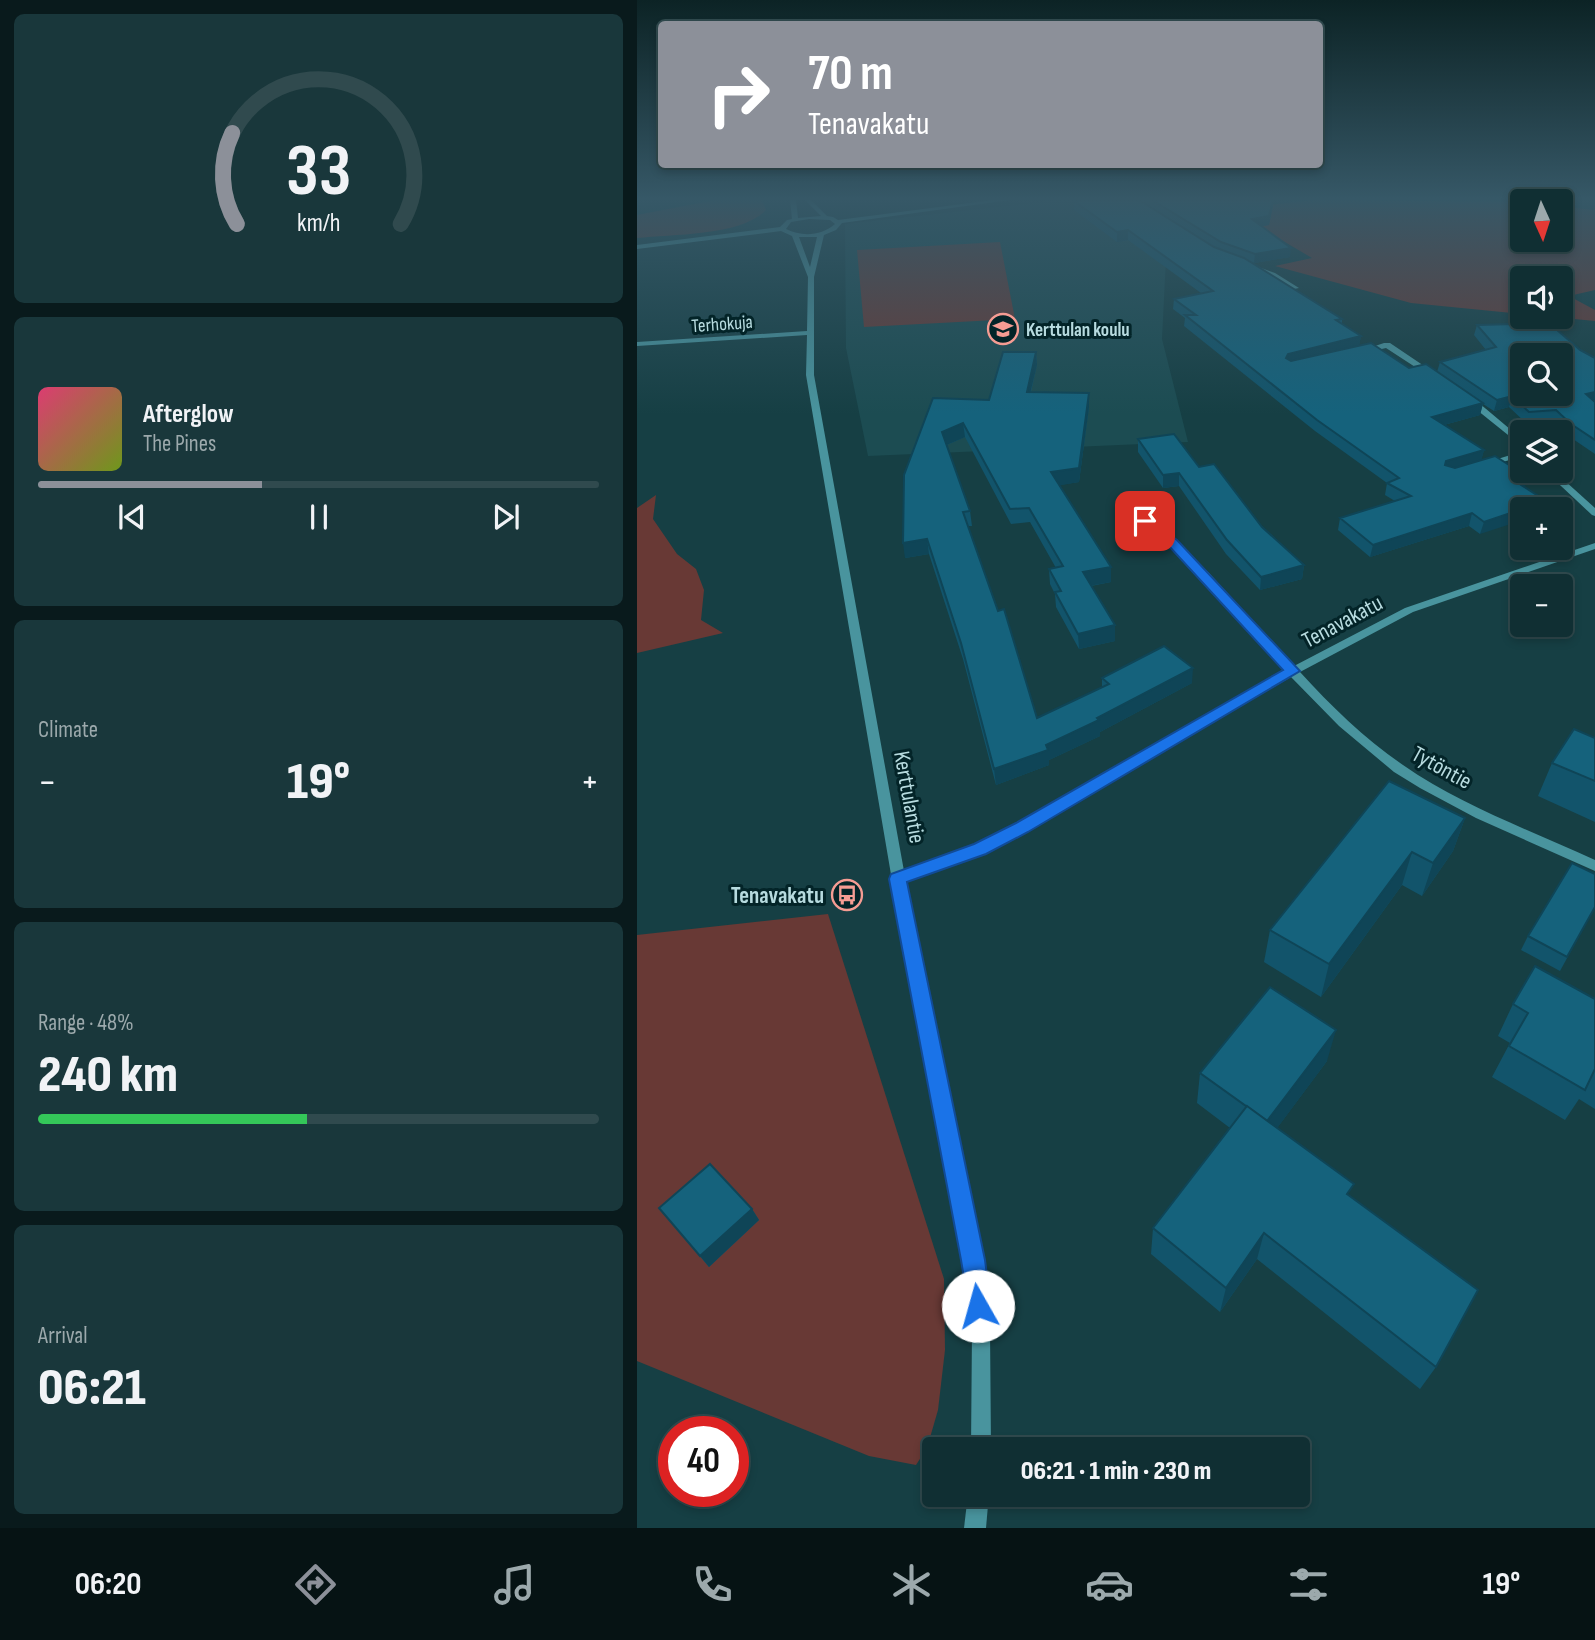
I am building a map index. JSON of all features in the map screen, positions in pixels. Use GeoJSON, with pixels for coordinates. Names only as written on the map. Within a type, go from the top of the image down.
{"type":"FeatureCollection","features":[{"type":"Feature","properties":{"kind":"street","name":"Kerttulantie"},"geometry":{"type":"LineString","coordinates":[[809,271],[811,277]]}},
{"type":"Feature","properties":{"kind":"street","name":"Kerttulantie"},"geometry":{"type":"LineString","coordinates":[[812,271],[810,375],[898,879],[973,1260],[981,1329],[981,1437]]}},
{"type":"Feature","properties":{"kind":"street"},"geometry":{"type":"LineString","coordinates":[[1265,271],[1296,288]]}},
{"type":"Feature","properties":{"kind":"street","name":"Terhokuja"},"geometry":{"type":"LineString","coordinates":[[637,344],[809,333]]}},
{"type":"Feature","properties":{"kind":"street"},"geometry":{"type":"LineString","coordinates":[[1351,354],[1387,345],[1440,380]]}},
{"type":"Feature","properties":{"kind":"street"},"geometry":{"type":"LineString","coordinates":[[1463,396],[1510,434]]}},
{"type":"Feature","properties":{"kind":"street"},"geometry":{"type":"LineString","coordinates":[[1473,468],[1510,457]]}},
{"type":"Feature","properties":{"kind":"street"},"geometry":{"type":"LineString","coordinates":[[1562,483],[1595,513]]}},
{"type":"Feature","properties":{"kind":"street"},"geometry":{"type":"LineString","coordinates":[[1145,521],[1173,542],[1293,671]]}},
{"type":"Feature","properties":{"kind":"street","name":"Tenavakatu"},"geometry":{"type":"LineString","coordinates":[[898,879],[980,849],[1022,827],[1293,671],[1409,610],[1444,595],[1595,546]]}},
{"type":"Feature","properties":{"kind":"street","name":"Tytöntie"},"geometry":{"type":"LineString","coordinates":[[1293,671],[1311,694],[1374,751],[1412,777],[1595,866]]}},
{"type":"Feature","properties":{"kind":"street"},"geometry":{"type":"LineString","coordinates":[[975,1528],[977,1507]]}},
{"type":"Feature","properties":{"kind":"shaded area","name":"Kerttulan koulu"},"geometry":{"type":"Polygon","coordinates":[[[845,271],[1165,271],[1162,339],[1188,442],[868,456],[846,348],[845,271]]]}},
{"type":"Feature","properties":{"kind":"shaded area"},"geometry":{"type":"Polygon","coordinates":[[[859,271],[1006,271],[1015,319],[864,327],[859,271]]]}},
{"type":"Feature","properties":{"kind":"shaded area"},"geometry":{"type":"Polygon","coordinates":[[[1295,271],[1510,271],[1510,313],[1411,303],[1295,271]]]}},
{"type":"Feature","properties":{"kind":"shaded area"},"geometry":{"type":"Polygon","coordinates":[[[1573,271],[1595,271],[1595,290],[1573,295],[1573,271]]]}},
{"type":"Feature","properties":{"kind":"shaded area"},"geometry":{"type":"Polygon","coordinates":[[[1573,298],[1595,310],[1595,321],[1573,319],[1573,298]]]}},
{"type":"Feature","properties":{"kind":"shaded area"},"geometry":{"type":"Polygon","coordinates":[[[656,495],[653,519],[677,554],[696,569],[704,590],[701,620],[723,633],[637,653],[637,508],[656,495]]]}},
{"type":"Feature","properties":{"kind":"shaded area"},"geometry":{"type":"Polygon","coordinates":[[[828,914],[944,1279],[945,1350],[938,1410],[930,1437],[922,1437],[922,1456],[916,1465],[869,1456],[637,1361],[637,935],[828,914]]]}},
{"type":"Feature","properties":{"kind":"building"},"geometry":{"type":"Polygon","coordinates":[[[1186,271],[1265,271],[1342,319],[1336,320],[1361,336],[1288,354],[1286,358],[1291,361],[1371,343],[1409,368],[1426,364],[1483,403],[1432,417],[1484,450],[1446,461],[1445,465],[1455,468],[1495,456],[1510,466],[1510,483],[1518,483],[1540,497],[1510,497],[1510,513],[1484,522],[1472,513],[1373,545],[1340,518],[1411,496],[1387,483],[1399,478],[1317,420],[1185,315],[1196,315],[1174,299],[1213,291],[1186,271]]]}},
{"type":"Feature","properties":{"kind":"building"},"geometry":{"type":"Polygon","coordinates":[[[1510,324],[1510,329],[1556,329],[1572,343],[1510,343],[1510,397],[1497,400],[1440,362],[1496,347],[1477,325],[1510,324]]]}},
{"type":"Feature","properties":{"kind":"building"},"geometry":{"type":"Polygon","coordinates":[[[1573,344],[1595,358],[1595,392],[1586,394],[1595,402],[1595,440],[1573,425],[1573,420],[1567,420],[1556,410],[1529,412],[1523,406],[1573,406],[1573,344]]]}},
{"type":"Feature","properties":{"kind":"building"},"geometry":{"type":"Polygon","coordinates":[[[1003,352],[1036,352],[1027,392],[1089,393],[1079,468],[1051,472],[1111,567],[1083,572],[1115,625],[1078,634],[1055,592],[1061,591],[1049,569],[1063,566],[1029,508],[1010,509],[963,423],[942,432],[970,511],[963,512],[998,611],[1004,609],[1037,718],[1109,684],[1102,678],[1164,646],[1193,668],[1097,718],[1099,720],[1046,745],[1048,750],[994,769],[961,643],[927,539],[903,543],[904,475],[933,398],[989,400],[1003,352]]]}},
{"type":"Feature","properties":{"kind":"building"},"geometry":{"type":"Polygon","coordinates":[[[1174,434],[1199,467],[1214,464],[1262,527],[1304,565],[1261,577],[1227,540],[1179,473],[1163,475],[1138,439],[1174,434]]]}},
{"type":"Feature","properties":{"kind":"building"},"geometry":{"type":"Polygon","coordinates":[[[1574,729],[1595,738],[1595,781],[1552,763],[1574,729]]]}},
{"type":"Feature","properties":{"kind":"building"},"geometry":{"type":"Polygon","coordinates":[[[1389,781],[1465,818],[1433,863],[1412,852],[1329,964],[1270,930],[1389,781]]]}},
{"type":"Feature","properties":{"kind":"building"},"geometry":{"type":"Polygon","coordinates":[[[1572,863],[1595,874],[1595,907],[1567,957],[1528,936],[1572,863]]]}},
{"type":"Feature","properties":{"kind":"building"},"geometry":{"type":"Polygon","coordinates":[[[1535,966],[1595,999],[1595,1069],[1585,1090],[1509,1046],[1528,1013],[1513,1004],[1535,966]]]}},
{"type":"Feature","properties":{"kind":"building"},"geometry":{"type":"Polygon","coordinates":[[[1270,987],[1336,1030],[1267,1121],[1200,1073],[1270,987]]]}},
{"type":"Feature","properties":{"kind":"building"},"geometry":{"type":"Polygon","coordinates":[[[1247,1106],[1354,1184],[1347,1194],[1478,1290],[1436,1367],[1264,1233],[1226,1288],[1153,1228],[1247,1106]]]}},
{"type":"Feature","properties":{"kind":"building"},"geometry":{"type":"Polygon","coordinates":[[[710,1164],[752,1209],[700,1256],[659,1208],[710,1164]]]}},
{"type":"Feature","properties":{"kind":"place","name":"Kerttulan koulu"},"geometry":{"type":"Point","coordinates":[1003,329]}},
{"type":"Feature","properties":{"kind":"place","name":"Tenavakatu"},"geometry":{"type":"Point","coordinates":[847,895]}},
{"type":"Feature","properties":{"kind":"route"},"geometry":{"type":"LineString","coordinates":[[978,1306],[973,1260],[918,992],[898,879],[980,849],[1022,827],[1293,671],[1173,542],[1145,521]]}}]}
